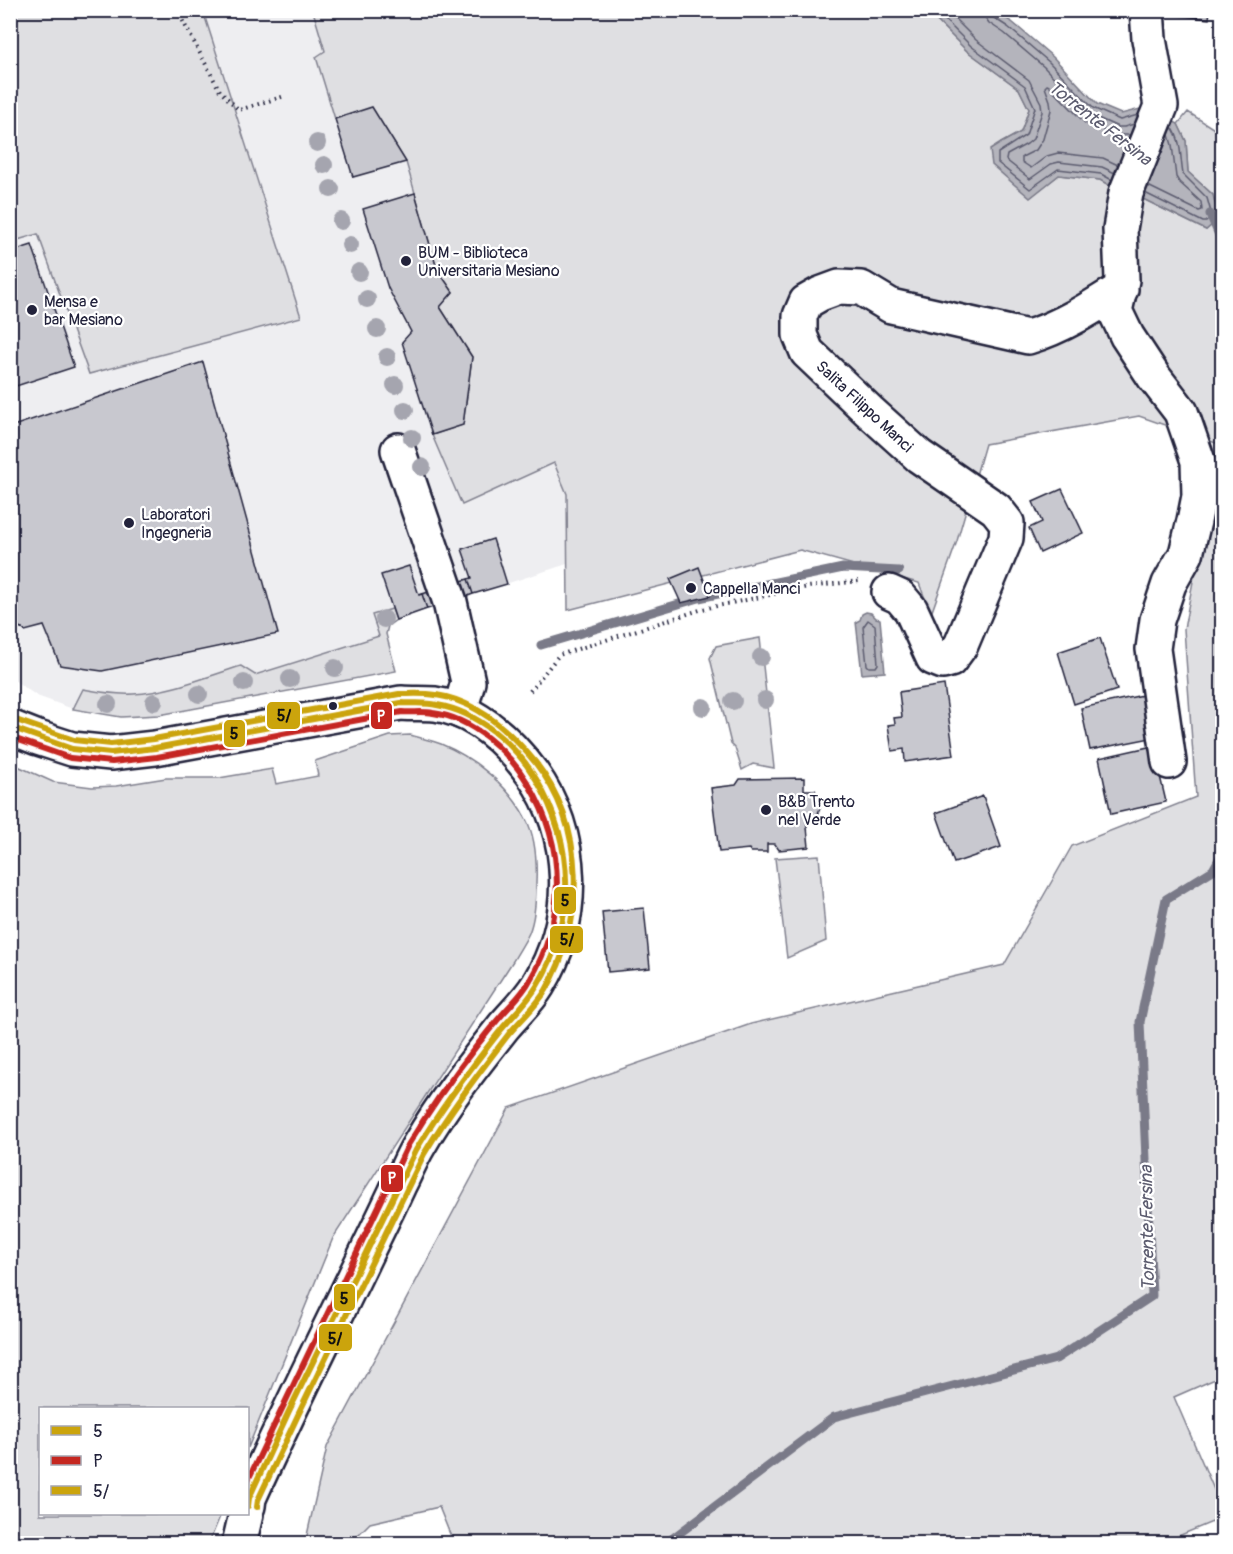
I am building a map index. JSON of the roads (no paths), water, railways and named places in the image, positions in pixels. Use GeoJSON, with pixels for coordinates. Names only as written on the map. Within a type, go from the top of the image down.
{"type":"FeatureCollection","features":[{"type":"Feature","properties":{"kind":"main road"},"geometry":{"type":"LineString","coordinates":[[1147,10],[1149,39],[1161,106],[1126,193],[1120,229],[1122,280],[1118,300],[1127,336],[1148,369],[1181,412],[1198,461],[1199,496],[1194,521],[1185,554],[1169,584],[1157,620],[1154,649],[1169,762]]}},
{"type":"Feature","properties":{"kind":"main road","name":"Salita Filippo Manci"},"geometry":{"type":"LineString","coordinates":[[889,592],[900,597],[911,610],[933,658],[943,662],[951,660],[961,645],[1006,538],[1007,523],[996,509],[919,456],[807,352],[800,335],[800,316],[806,302],[839,287],[861,288],[891,306],[1028,337],[1093,307],[1118,300]]}},
{"type":"Feature","properties":{"kind":"main road"},"geometry":{"type":"LineString","coordinates":[[398,450],[450,602],[468,682],[460,711]]}},
{"type":"Feature","properties":{"kind":"main road"},"geometry":{"type":"LineString","coordinates":[[10,727],[72,749],[111,753],[155,748],[401,703],[436,704],[460,711],[494,732],[520,758],[543,788],[555,816],[563,843],[568,884],[564,920],[556,948],[538,986],[454,1090],[418,1146],[249,1498]]}},
{"type":"Feature","properties":{"kind":"main road"},"geometry":{"type":"LineString","coordinates":[[239,1544],[246,1515]]}},
{"type":"Feature","properties":{"kind":"water"},"geometry":{"type":"Polygon","coordinates":[[[927,11],[994,11],[1012,22],[1053,57],[1097,104],[1121,114],[1148,107],[1178,124],[1186,141],[1188,172],[1213,195],[1219,219],[1206,230],[1100,180],[1059,175],[1030,198],[992,165],[990,150],[1021,132],[1029,109],[1019,89],[967,51],[927,11]]]}},
{"type":"Feature","properties":{"kind":"water"},"geometry":{"type":"Polygon","coordinates":[[[866,612],[880,619],[885,672],[862,674],[856,622],[866,612]]]}},
{"type":"Feature","properties":{"kind":"waterway","name":"Torrente Fersina"},"geometry":{"type":"LineString","coordinates":[[1210,214],[1222,242]]}},
{"type":"Feature","properties":{"kind":"waterway"},"geometry":{"type":"LineString","coordinates":[[541,645],[699,598],[843,568],[899,571]]}},
{"type":"Feature","properties":{"kind":"waterway","name":"Torrente Fersina"},"geometry":{"type":"LineString","coordinates":[[665,1544],[834,1417],[1056,1359],[1152,1296],[1140,1022],[1166,899],[1213,870],[1222,854]]}},
{"type":"Feature","properties":{"kind":"place","name":"BUM - Biblioteca Universitaria Mesiano"},"geometry":{"type":"Point","coordinates":[406,261]}},
{"type":"Feature","properties":{"kind":"place","name":"Mensa e bar Mesiano"},"geometry":{"type":"Point","coordinates":[32,310]}},
{"type":"Feature","properties":{"kind":"place","name":"Laboratori Ingegneria"},"geometry":{"type":"Point","coordinates":[129,523]}},
{"type":"Feature","properties":{"kind":"place","name":"Cappella Manci"},"geometry":{"type":"Point","coordinates":[691,588]}},
{"type":"Feature","properties":{"kind":"place","name":"B&B Trento nel Verde"},"geometry":{"type":"Point","coordinates":[766,810]}}]}
